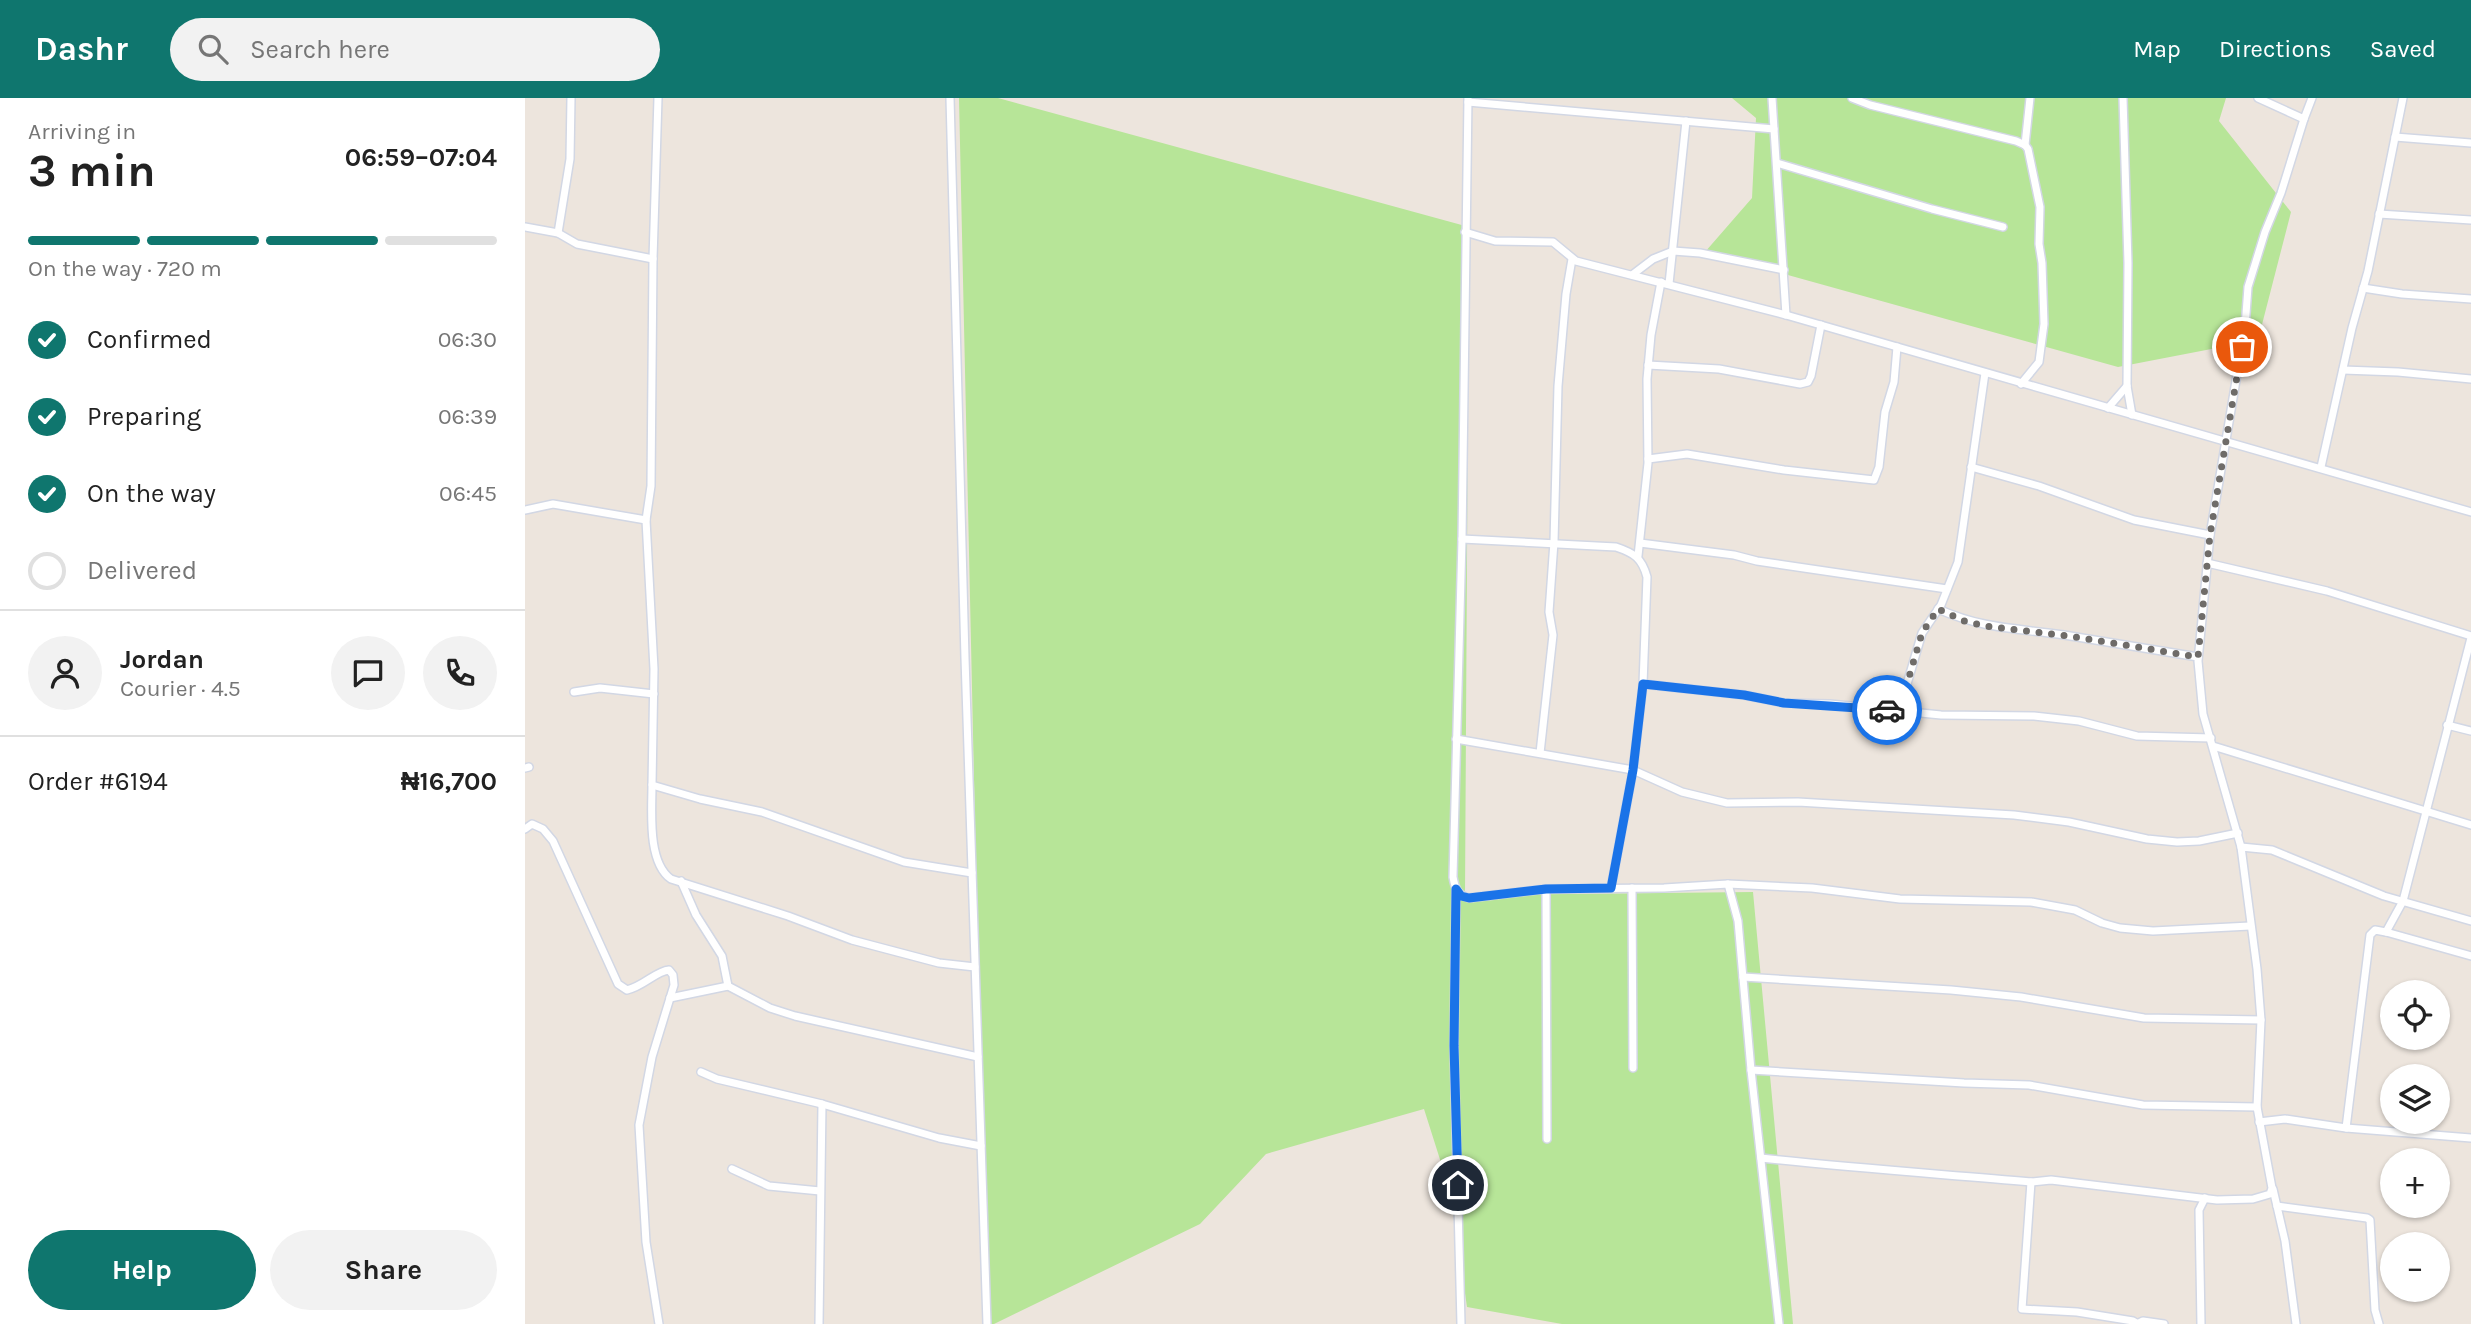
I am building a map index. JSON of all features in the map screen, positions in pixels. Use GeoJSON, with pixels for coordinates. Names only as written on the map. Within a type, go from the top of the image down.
{"type":"FeatureCollection","features":[{"type":"Feature","properties":{"kind":"street"},"geometry":{"type":"LineString","coordinates":[[558,233],[570,159],[571,98]]}},
{"type":"Feature","properties":{"kind":"street"},"geometry":{"type":"LineString","coordinates":[[658,98],[651,474],[646,520],[654,694],[654,847],[666,875],[680,884],[852,940],[939,963],[975,967]]}},
{"type":"Feature","properties":{"kind":"street"},"geometry":{"type":"LineString","coordinates":[[950,98],[987,1324]]}},
{"type":"Feature","properties":{"kind":"street"},"geometry":{"type":"LineString","coordinates":[[1772,98],[1786,315]]}},
{"type":"Feature","properties":{"kind":"street"},"geometry":{"type":"LineString","coordinates":[[1852,98],[2025,145]]}},
{"type":"Feature","properties":{"kind":"street"},"geometry":{"type":"LineString","coordinates":[[2021,384],[2039,362],[2044,324],[2039,244],[2040,207],[2025,145],[2030,98]]}},
{"type":"Feature","properties":{"kind":"street"},"geometry":{"type":"LineString","coordinates":[[2123,98],[2128,264],[2127,386],[2132,415]]}},
{"type":"Feature","properties":{"kind":"street"},"geometry":{"type":"LineString","coordinates":[[2258,98],[2304,119]]}},
{"type":"Feature","properties":{"kind":"street"},"geometry":{"type":"LineString","coordinates":[[2296,1324],[2285,1241],[2257,1107],[2261,1020],[2241,847],[2203,714],[2198,657],[2210,535],[2252,271],[2312,98]]}},
{"type":"Feature","properties":{"kind":"street"},"geometry":{"type":"LineString","coordinates":[[2321,467],[2363,288],[2403,98]]}},
{"type":"Feature","properties":{"kind":"street"},"geometry":{"type":"LineString","coordinates":[[1461,1324],[1454,1046],[1456,889],[1453,877],[1462,538],[1468,100],[1774,129]]}},
{"type":"Feature","properties":{"kind":"street"},"geometry":{"type":"LineString","coordinates":[[1637,556],[1648,458],[1648,365],[1651,335],[1673,251],[1686,121]]}},
{"type":"Feature","properties":{"kind":"street"},"geometry":{"type":"LineString","coordinates":[[2395,137],[2471,143]]}},
{"type":"Feature","properties":{"kind":"street"},"geometry":{"type":"LineString","coordinates":[[1777,163],[2003,227]]}},
{"type":"Feature","properties":{"kind":"street"},"geometry":{"type":"LineString","coordinates":[[2379,214],[2471,220]]}},
{"type":"Feature","properties":{"kind":"street"},"geometry":{"type":"LineString","coordinates":[[525,226],[558,233],[577,244],[653,259]]}},
{"type":"Feature","properties":{"kind":"street"},"geometry":{"type":"LineString","coordinates":[[1465,232],[1495,241],[1547,241],[1556,244],[1572,259],[1786,315],[2471,512]]}},
{"type":"Feature","properties":{"kind":"street"},"geometry":{"type":"LineString","coordinates":[[1632,275],[1653,259],[1673,251],[1700,253],[1784,270]]}},
{"type":"Feature","properties":{"kind":"street"},"geometry":{"type":"LineString","coordinates":[[1540,753],[1553,635],[1549,612],[1555,542],[1558,386],[1566,294],[1572,259]]}},
{"type":"Feature","properties":{"kind":"street"},"geometry":{"type":"LineString","coordinates":[[2363,288],[2471,299]]}},
{"type":"Feature","properties":{"kind":"street"},"geometry":{"type":"LineString","coordinates":[[1648,365],[1719,369],[1800,384],[1808,382],[1811,376],[1821,325]]}},
{"type":"Feature","properties":{"kind":"street"},"geometry":{"type":"LineString","coordinates":[[1648,458],[1687,454],[1784,470],[1874,480],[1879,467],[1885,412],[1894,382],[1897,347]]}},
{"type":"Feature","properties":{"kind":"street"},"geometry":{"type":"LineString","coordinates":[[2343,370],[2471,379]]}},
{"type":"Feature","properties":{"kind":"street"},"geometry":{"type":"LineString","coordinates":[[1899,711],[1922,633],[1938,609],[1958,562],[1985,373]]}},
{"type":"Feature","properties":{"kind":"street"},"geometry":{"type":"LineString","coordinates":[[2108,408],[2127,386]]}},
{"type":"Feature","properties":{"kind":"street"},"geometry":{"type":"LineString","coordinates":[[1971,467],[2017,479],[2134,520],[2210,535]]}},
{"type":"Feature","properties":{"kind":"street"},"geometry":{"type":"LineString","coordinates":[[525,510],[553,504],[646,520]]}},
{"type":"Feature","properties":{"kind":"street"},"geometry":{"type":"LineString","coordinates":[[1462,538],[1616,547],[1637,556],[1643,562],[1647,577],[1643,684],[1633,770],[1611,888]]}},
{"type":"Feature","properties":{"kind":"street"},"geometry":{"type":"LineString","coordinates":[[1640,543],[1947,589]]}},
{"type":"Feature","properties":{"kind":"street"},"geometry":{"type":"LineString","coordinates":[[2207,563],[2327,591],[2471,637],[2403,901],[2386,932]]}},
{"type":"Feature","properties":{"kind":"street"},"geometry":{"type":"LineString","coordinates":[[1938,609],[1964,621],[1985,626],[2057,634],[2198,657]]}},
{"type":"Feature","properties":{"kind":"street"},"geometry":{"type":"LineString","coordinates":[[1643,684],[1744,695],[1784,703],[1989,717],[2034,716],[2079,721],[2137,736],[2212,742],[2425,813],[2471,825]]}},
{"type":"Feature","properties":{"kind":"street"},"geometry":{"type":"LineString","coordinates":[[574,692],[600,688],[654,694]]}},
{"type":"Feature","properties":{"kind":"street"},"geometry":{"type":"LineString","coordinates":[[2447,725],[2471,731]]}},
{"type":"Feature","properties":{"kind":"street"},"geometry":{"type":"LineString","coordinates":[[1456,739],[1633,770],[1682,792],[1727,803],[1811,802],[2014,815],[2177,842],[2199,841],[2238,833]]}},
{"type":"Feature","properties":{"kind":"street"},"geometry":{"type":"LineString","coordinates":[[652,785],[700,799],[762,812],[904,862],[972,873]]}},
{"type":"Feature","properties":{"kind":"street"},"geometry":{"type":"LineString","coordinates":[[525,829],[532,824],[543,829],[553,841],[618,984],[627,990],[639,987],[663,970],[670,970],[673,975],[674,985],[652,1057],[639,1125],[646,1242],[659,1324]]}},
{"type":"Feature","properties":{"kind":"street"},"geometry":{"type":"LineString","coordinates":[[2241,847],[2272,850],[2384,896],[2471,920]]}},
{"type":"Feature","properties":{"kind":"street"},"geometry":{"type":"LineString","coordinates":[[680,884],[722,956],[728,986]]}},
{"type":"Feature","properties":{"kind":"street"},"geometry":{"type":"LineString","coordinates":[[1456,889],[1461,896],[1469,898],[1546,889],[1727,884],[1812,888],[1900,899],[2031,902],[2075,910],[2120,928],[2153,930],[2250,926]]}},
{"type":"Feature","properties":{"kind":"street"},"geometry":{"type":"LineString","coordinates":[[1727,884],[1738,921],[1751,1070],[1779,1324]]}},
{"type":"Feature","properties":{"kind":"street"},"geometry":{"type":"LineString","coordinates":[[1632,888],[1633,1068]]}},
{"type":"Feature","properties":{"kind":"street"},"geometry":{"type":"LineString","coordinates":[[1546,889],[1548,1139]]}},
{"type":"Feature","properties":{"kind":"street"},"geometry":{"type":"LineString","coordinates":[[2346,1128],[2370,935],[2375,930],[2386,932],[2471,956]]}},
{"type":"Feature","properties":{"kind":"street"},"geometry":{"type":"LineString","coordinates":[[1744,977],[1974,992],[2144,1017],[2261,1020]]}},
{"type":"Feature","properties":{"kind":"street"},"geometry":{"type":"LineString","coordinates":[[670,998],[728,986],[770,1008],[795,1016],[978,1057]]}},
{"type":"Feature","properties":{"kind":"street"},"geometry":{"type":"LineString","coordinates":[[1751,1070],[1951,1083],[2029,1085],[2143,1105],[2257,1107]]}},
{"type":"Feature","properties":{"kind":"street"},"geometry":{"type":"LineString","coordinates":[[701,1072],[716,1079],[822,1104],[939,1138],[981,1146]]}},
{"type":"Feature","properties":{"kind":"street"},"geometry":{"type":"LineString","coordinates":[[819,1324],[822,1104]]}},
{"type":"Feature","properties":{"kind":"street"},"geometry":{"type":"LineString","coordinates":[[2259,1122],[2285,1119],[2346,1128],[2471,1138]]}},
{"type":"Feature","properties":{"kind":"street"},"geometry":{"type":"LineString","coordinates":[[1761,1158],[1879,1171],[2031,1182],[2051,1180],[2205,1198],[2253,1199],[2270,1194],[2273,1188]]}},
{"type":"Feature","properties":{"kind":"street"},"geometry":{"type":"LineString","coordinates":[[732,1169],[769,1186],[820,1191]]}},
{"type":"Feature","properties":{"kind":"street"},"geometry":{"type":"LineString","coordinates":[[2031,1182],[2022,1309],[2077,1312],[2138,1324],[2143,1321],[2164,1324]]}},
{"type":"Feature","properties":{"kind":"street"},"geometry":{"type":"LineString","coordinates":[[2201,1324],[2199,1210],[2205,1198]]}},
{"type":"Feature","properties":{"kind":"street"},"geometry":{"type":"LineString","coordinates":[[2277,1206],[2369,1220],[2375,1310],[2379,1324]]}},
{"type":"Feature","properties":{"kind":"green space"},"geometry":{"type":"Polygon","coordinates":[[[959,98],[998,98],[1469,227],[1465,895],[1753,892],[1793,1324],[1562,1324],[1467,1307],[1450,1191],[1424,1109],[1266,1154],[1200,1224],[994,1324],[986,1324],[959,98]]]}},
{"type":"Feature","properties":{"kind":"green space"},"geometry":{"type":"Polygon","coordinates":[[[1732,98],[2226,98],[2219,121],[2291,212],[2258,340],[2118,367],[1705,252],[1752,198],[1756,118],[1732,98]]]}},
{"type":"Feature","properties":{"kind":"way so far"},"geometry":{"type":"LineString","coordinates":[[1887,710],[1899,711],[1922,633],[1938,609],[1964,621],[1985,626],[2069,636],[2198,657],[2210,535],[2242,347]]}},
{"type":"Feature","properties":{"kind":"route"},"geometry":{"type":"LineString","coordinates":[[1458,1185],[1454,1046],[1456,889],[1461,896],[1469,898],[1546,889],[1611,888],[1633,770],[1643,684],[1744,695],[1784,703],[1830,704],[1887,710]]}}]}
